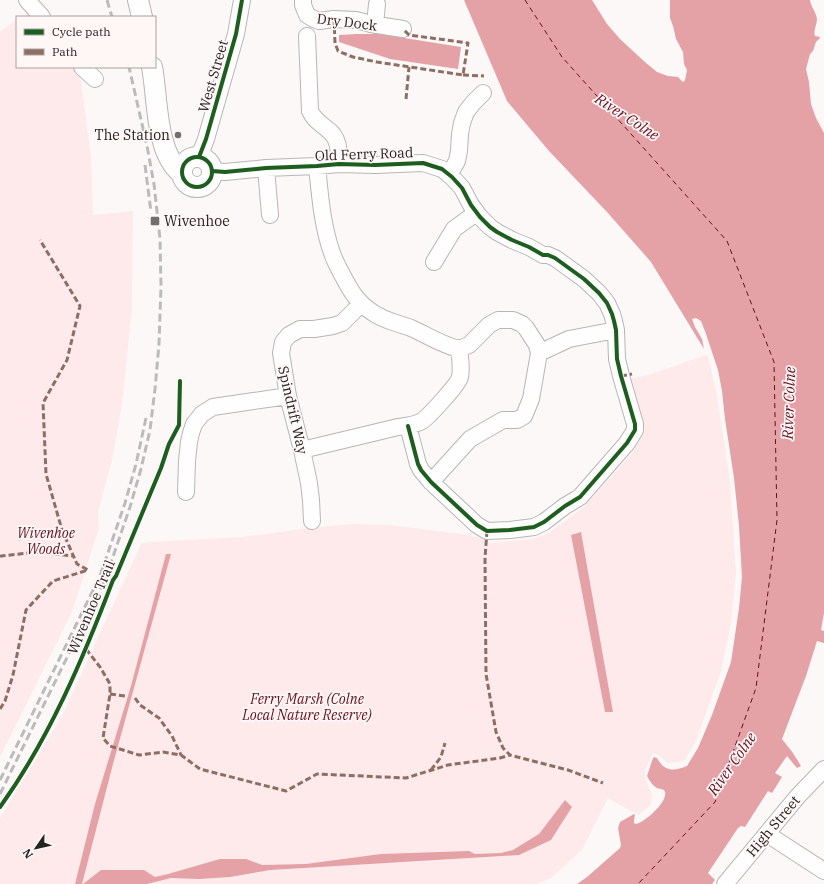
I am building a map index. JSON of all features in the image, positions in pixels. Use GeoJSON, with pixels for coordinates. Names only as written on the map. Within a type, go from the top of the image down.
{"type":"FeatureCollection","features":[{"type":"Feature","properties":{"kind":"main road"},"geometry":{"type":"LineString","coordinates":[[138,0],[142,16]]}},
{"type":"Feature","properties":{"kind":"main road"},"geometry":{"type":"LineString","coordinates":[[152,68],[160,130],[163,142],[175,168],[181,173]]}},
{"type":"Feature","properties":{"kind":"main road"},"geometry":{"type":"LineString","coordinates":[[192,157],[206,164],[210,180],[207,184],[198,188],[193,187],[189,186],[185,182],[181,173],[182,166],[192,157]]}},
{"type":"Feature","properties":{"kind":"street"},"geometry":{"type":"LineString","coordinates":[[27,0],[41,16]]}},
{"type":"Feature","properties":{"kind":"street","name":"West Street"},"geometry":{"type":"LineString","coordinates":[[206,164],[206,139],[236,34],[242,0]]}},
{"type":"Feature","properties":{"kind":"street","name":"Dry Dock"},"geometry":{"type":"LineString","coordinates":[[303,0],[307,15],[319,21],[334,19],[356,20],[403,29]]}},
{"type":"Feature","properties":{"kind":"street"},"geometry":{"type":"LineString","coordinates":[[375,24],[377,4]]}},
{"type":"Feature","properties":{"kind":"street"},"geometry":{"type":"LineString","coordinates":[[307,36],[310,110],[317,122],[328,129],[337,140],[339,164]]}},
{"type":"Feature","properties":{"kind":"street"},"geometry":{"type":"LineString","coordinates":[[83,68],[96,79]]}},
{"type":"Feature","properties":{"kind":"street"},"geometry":{"type":"LineString","coordinates":[[449,175],[458,161],[460,151],[460,134],[466,112],[483,93]]}},
{"type":"Feature","properties":{"kind":"street","name":"Old Ferry Road"},"geometry":{"type":"LineString","coordinates":[[206,164],[225,172],[339,164],[375,165],[423,163],[442,169],[462,188],[476,212],[497,232],[543,255],[548,255],[555,258],[584,279],[600,293],[607,303],[612,314],[616,330],[617,359],[635,424],[635,430],[627,443],[580,497],[565,506],[548,520],[534,527],[510,530],[487,531],[477,525],[431,482],[421,470],[408,426]]}},
{"type":"Feature","properties":{"kind":"street"},"geometry":{"type":"LineString","coordinates":[[317,166],[323,216],[331,251],[350,289],[361,304],[373,314],[411,328],[450,347],[459,349],[469,345],[489,325],[498,320],[513,320],[522,324],[526,328],[537,345],[538,353],[531,398],[524,416],[517,420],[503,420],[470,439],[431,482]]}},
{"type":"Feature","properties":{"kind":"street"},"geometry":{"type":"LineString","coordinates":[[266,168],[270,215]]}},
{"type":"Feature","properties":{"kind":"street"},"geometry":{"type":"LineString","coordinates":[[434,262],[454,229],[476,212]]}},
{"type":"Feature","properties":{"kind":"street","name":"Spindrift Way"},"geometry":{"type":"LineString","coordinates":[[312,521],[311,500],[302,450],[288,396],[281,353],[283,342],[289,334],[300,329],[314,329],[342,323],[361,304]]}},
{"type":"Feature","properties":{"kind":"street"},"geometry":{"type":"LineString","coordinates":[[538,353],[569,339],[616,330]]}},
{"type":"Feature","properties":{"kind":"street"},"geometry":{"type":"LineString","coordinates":[[302,450],[398,427],[408,426],[426,418],[454,387],[459,378],[461,366],[459,349]]}},
{"type":"Feature","properties":{"kind":"street"},"geometry":{"type":"LineString","coordinates":[[186,492],[188,442],[194,424],[202,414],[213,407],[288,396]]}},
{"type":"Feature","properties":{"kind":"street","name":"High Street"},"geometry":{"type":"LineString","coordinates":[[725,884],[798,796],[824,769]]}},
{"type":"Feature","properties":{"kind":"street"},"geometry":{"type":"LineString","coordinates":[[767,834],[824,871]]}},
{"type":"Feature","properties":{"kind":"green space","name":"Wivenhoe Woods"},"geometry":{"type":"Polygon","coordinates":[[[16,20],[16,68],[75,68],[78,70],[91,156],[93,215],[133,211],[132,309],[122,404],[112,460],[98,512],[99,528],[72,612],[0,757],[0,32],[16,20]]]}},
{"type":"Feature","properties":{"kind":"green space","name":"Ferry Marsh (Colne Local Nature Reserve)"},"geometry":{"type":"Polygon","coordinates":[[[708,355],[717,396],[730,481],[736,573],[731,623],[721,671],[696,741],[685,760],[679,762],[668,763],[653,753],[645,770],[645,778],[652,794],[651,805],[639,815],[608,798],[582,850],[551,878],[536,884],[0,884],[0,818],[61,718],[141,544],[147,542],[242,537],[352,524],[389,525],[470,535],[480,538],[488,543],[533,539],[549,533],[585,506],[633,452],[638,440],[628,379],[648,375],[708,355]],[[581,532],[571,535],[605,712],[613,712],[581,532]]]}},
{"type":"Feature","properties":{"kind":"water","name":"River Colne"},"geometry":{"type":"Polygon","coordinates":[[[464,0],[592,0],[607,24],[620,39],[646,63],[657,72],[668,76],[678,77],[683,82],[685,80],[687,70],[684,64],[683,52],[676,39],[670,18],[670,0],[810,0],[817,19],[815,36],[820,38],[816,42],[813,51],[810,54],[806,69],[811,104],[824,133],[824,613],[821,630],[824,631],[824,643],[817,641],[806,676],[782,739],[801,766],[797,768],[787,756],[775,773],[782,777],[772,793],[768,791],[745,827],[741,826],[738,828],[708,873],[715,880],[712,884],[577,884],[620,848],[621,845],[618,828],[620,822],[634,814],[634,823],[640,823],[655,811],[663,801],[665,792],[654,786],[647,776],[653,758],[657,758],[663,766],[673,770],[687,766],[698,748],[712,715],[731,662],[742,577],[734,478],[718,370],[701,321],[696,318],[692,319],[702,339],[704,349],[651,262],[607,212],[549,151],[507,101],[464,0]]]}},
{"type":"Feature","properties":{"kind":"water"},"geometry":{"type":"Polygon","coordinates":[[[379,34],[461,47],[458,69],[390,59],[339,42],[339,35],[379,34]]]}},
{"type":"Feature","properties":{"kind":"water"},"geometry":{"type":"Polygon","coordinates":[[[581,532],[613,712],[605,712],[571,535],[581,532]]]}},
{"type":"Feature","properties":{"kind":"water"},"geometry":{"type":"Polygon","coordinates":[[[166,554],[171,554],[113,764],[82,884],[75,884],[95,804],[131,686],[166,554]]]}},
{"type":"Feature","properties":{"kind":"water"},"geometry":{"type":"Polygon","coordinates":[[[565,800],[572,807],[551,840],[519,855],[270,870],[230,877],[199,879],[171,878],[147,884],[83,884],[101,870],[144,870],[155,877],[220,859],[246,859],[262,865],[306,864],[381,854],[469,851],[475,854],[501,853],[513,850],[539,834],[565,800]]]}},
{"type":"Feature","properties":{"kind":"ferry route"},"geometry":{"type":"LineString","coordinates":[[525,0],[562,57],[727,241],[774,362],[777,520],[756,688],[715,802],[638,884]]}},
{"type":"Feature","properties":{"kind":"railway"},"geometry":{"type":"LineString","coordinates":[[107,0],[112,16]]}},
{"type":"Feature","properties":{"kind":"railway"},"geometry":{"type":"LineString","coordinates":[[0,794],[105,580],[130,507],[150,430],[159,344],[161,286],[160,239],[154,184],[129,68]]}},
{"type":"Feature","properties":{"kind":"railway"},"geometry":{"type":"LineString","coordinates":[[145,165],[151,212]]}},
{"type":"Feature","properties":{"kind":"railway"},"geometry":{"type":"LineString","coordinates":[[0,780],[100,576],[125,503],[136,464],[146,418]]}},
{"type":"Feature","properties":{"kind":"marked path"},"geometry":{"type":"LineString","coordinates":[[334,19],[335,43],[338,51],[353,57],[377,62],[463,75],[468,43],[409,35],[403,29]]}},
{"type":"Feature","properties":{"kind":"marked path"},"geometry":{"type":"LineString","coordinates":[[406,99],[409,67]]}},
{"type":"Feature","properties":{"kind":"marked path"},"geometry":{"type":"LineString","coordinates":[[463,75],[484,76]]}},
{"type":"Feature","properties":{"kind":"marked path"},"geometry":{"type":"LineString","coordinates":[[0,709],[5,701],[13,675],[26,610],[53,581],[88,570],[77,564],[62,530],[46,474],[43,403],[67,360],[80,306],[40,240]]}},
{"type":"Feature","properties":{"kind":"marked path"},"geometry":{"type":"LineString","coordinates":[[621,376],[632,374]]}},
{"type":"Feature","properties":{"kind":"marked path"},"geometry":{"type":"LineString","coordinates":[[487,531],[485,558],[486,674],[496,732],[503,748],[510,755],[568,770],[603,783]]}},
{"type":"Feature","properties":{"kind":"marked path"},"geometry":{"type":"LineString","coordinates":[[0,557],[38,552],[73,556]]}},
{"type":"Feature","properties":{"kind":"marked path"},"geometry":{"type":"LineString","coordinates":[[86,649],[100,667],[110,684],[110,694],[103,738],[110,746],[139,755],[163,752],[181,755],[200,769],[286,791],[317,774],[406,778],[448,765],[500,758],[510,755]]}},
{"type":"Feature","properties":{"kind":"marked path"},"geometry":{"type":"LineString","coordinates":[[110,694],[125,696]]}},
{"type":"Feature","properties":{"kind":"marked path"},"geometry":{"type":"LineString","coordinates":[[135,698],[140,705],[159,718],[172,736],[181,755]]}},
{"type":"Feature","properties":{"kind":"marked path"},"geometry":{"type":"LineString","coordinates":[[431,770],[441,757],[445,743]]}},
{"type":"Feature","properties":{"kind":"cycle path"},"geometry":{"type":"LineString","coordinates":[[199,157],[206,139],[236,34],[242,0]]}},
{"type":"Feature","properties":{"kind":"cycle path"},"geometry":{"type":"LineString","coordinates":[[197,157],[208,161],[212,172],[208,183],[197,187],[186,183],[182,172],[186,161],[197,157]]}},
{"type":"Feature","properties":{"kind":"cycle path"},"geometry":{"type":"LineString","coordinates":[[212,171],[225,172],[339,164],[375,165],[423,163],[442,169],[462,188],[471,205],[490,227],[512,240],[543,255],[548,255],[555,258],[584,279],[607,303],[612,314],[616,330],[617,359],[635,424],[635,430],[627,443],[580,497],[544,522],[534,527],[510,530],[487,531],[477,525],[431,482],[421,470],[408,426]]}},
{"type":"Feature","properties":{"kind":"cycle path","name":"Wivenhoe Trail"},"geometry":{"type":"LineString","coordinates":[[0,807],[34,754],[64,698],[90,639],[113,580],[161,468],[169,444],[179,425],[180,381]]}},
{"type":"Feature","properties":{"kind":"place","name":"The Station"},"geometry":{"type":"Point","coordinates":[178,135]}},
{"type":"Feature","properties":{"kind":"place","name":"Wivenhoe"},"geometry":{"type":"Point","coordinates":[155,221]}}]}
